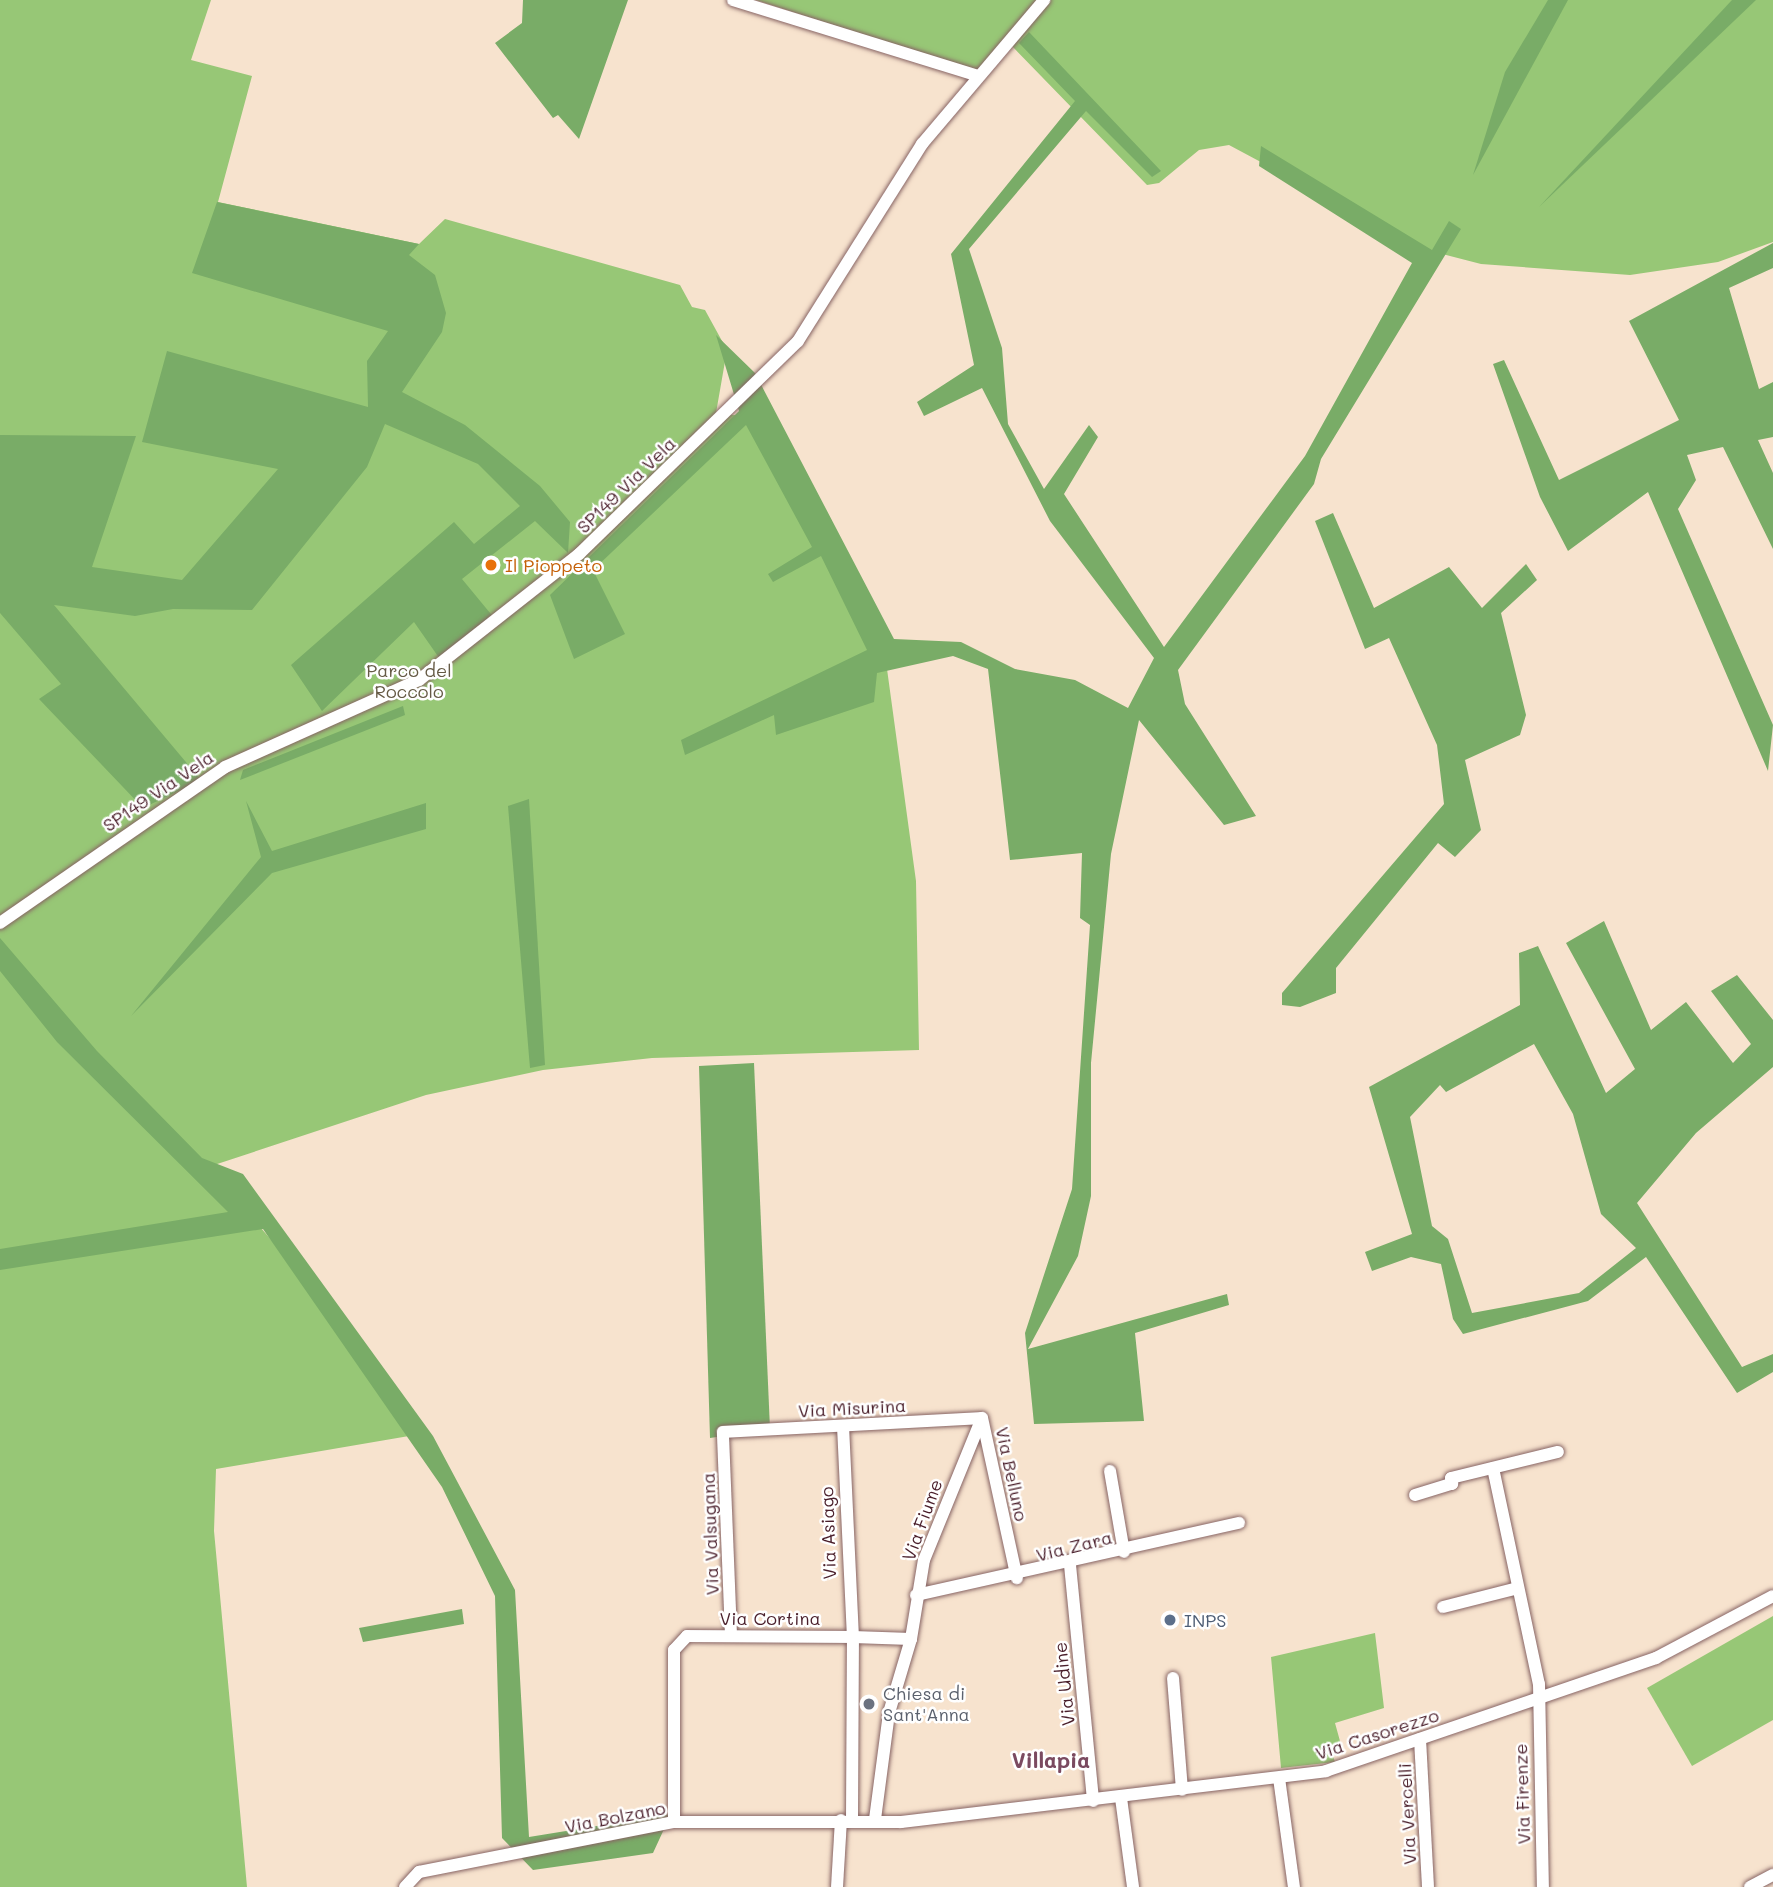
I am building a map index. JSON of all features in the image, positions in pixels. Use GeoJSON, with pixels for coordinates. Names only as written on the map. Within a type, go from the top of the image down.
{"type":"FeatureCollection","features":[{"type":"Feature","properties":{"kind":"street"},"geometry":{"type":"LineString","coordinates":[[733,0],[976,75]]}},
{"type":"Feature","properties":{"kind":"street","name":"SP149 Via Vela"},"geometry":{"type":"LineString","coordinates":[[0,923],[225,767],[435,670],[579,554],[808,328],[903,171],[976,75],[1044,0]]}},
{"type":"Feature","properties":{"kind":"street","name":"Via Misurina"},"geometry":{"type":"LineString","coordinates":[[723,1432],[982,1418]]}},
{"type":"Feature","properties":{"kind":"street","name":"Via Belluno"},"geometry":{"type":"LineString","coordinates":[[982,1418],[1017,1578]]}},
{"type":"Feature","properties":{"kind":"street","name":"Via Fiume"},"geometry":{"type":"LineString","coordinates":[[875,1819],[889,1713],[911,1639],[916,1595],[938,1521],[982,1418]]}},
{"type":"Feature","properties":{"kind":"street","name":"Via Asiago"},"geometry":{"type":"LineString","coordinates":[[837,1887],[846,1820],[853,1637],[843,1426]]}},
{"type":"Feature","properties":{"kind":"street","name":"Via Valsugana"},"geometry":{"type":"LineString","coordinates":[[723,1432],[731,1636]]}},
{"type":"Feature","properties":{"kind":"street"},"geometry":{"type":"LineString","coordinates":[[1415,1495],[1493,1468],[1558,1452]]}},
{"type":"Feature","properties":{"kind":"street","name":"Via Firenze"},"geometry":{"type":"LineString","coordinates":[[1493,1468],[1539,1684],[1536,1701],[1543,1887]]}},
{"type":"Feature","properties":{"kind":"street"},"geometry":{"type":"LineString","coordinates":[[1110,1471],[1124,1552]]}},
{"type":"Feature","properties":{"kind":"street","name":"Via Zara"},"geometry":{"type":"LineString","coordinates":[[916,1595],[1017,1578],[1239,1523]]}},
{"type":"Feature","properties":{"kind":"street","name":"Via Udine"},"geometry":{"type":"LineString","coordinates":[[1070,1565],[1093,1801]]}},
{"type":"Feature","properties":{"kind":"street"},"geometry":{"type":"LineString","coordinates":[[1443,1607],[1518,1588]]}},
{"type":"Feature","properties":{"kind":"street","name":"Via Casorezzo"},"geometry":{"type":"LineString","coordinates":[[846,1820],[901,1822],[1121,1798],[1326,1771],[1536,1701],[1708,1636],[1773,1596]]}},
{"type":"Feature","properties":{"kind":"street","name":"Via Cortina"},"geometry":{"type":"LineString","coordinates":[[674,1822],[674,1650],[687,1636],[911,1639]]}},
{"type":"Feature","properties":{"kind":"street"},"geometry":{"type":"LineString","coordinates":[[1173,1678],[1182,1790]]}},
{"type":"Feature","properties":{"kind":"street","name":"Via Vercelli"},"geometry":{"type":"LineString","coordinates":[[1420,1739],[1428,1887]]}},
{"type":"Feature","properties":{"kind":"street"},"geometry":{"type":"LineString","coordinates":[[1279,1778],[1294,1887]]}},
{"type":"Feature","properties":{"kind":"street"},"geometry":{"type":"LineString","coordinates":[[1121,1798],[1133,1887]]}},
{"type":"Feature","properties":{"kind":"street","name":"Via Bolzano"},"geometry":{"type":"LineString","coordinates":[[405,1887],[419,1871],[674,1822],[846,1820]]}},
{"type":"Feature","properties":{"kind":"street"},"geometry":{"type":"LineString","coordinates":[[1750,1887],[1773,1875]]}},
{"type":"Feature","properties":{"kind":"green space","name":"Parco del Roccolo"},"geometry":{"type":"Polygon","coordinates":[[[0,0],[211,0],[191,60],[252,76],[218,202],[419,244],[445,219],[680,285],[692,307],[705,310],[727,350],[716,413],[752,417],[884,647],[916,881],[919,1050],[652,1058],[543,1070],[426,1095],[208,1167],[273,1242],[409,1436],[216,1469],[214,1531],[247,1887],[0,1887],[0,0]]]}},
{"type":"Feature","properties":{"kind":"green space"},"geometry":{"type":"Polygon","coordinates":[[[523,0],[628,0],[579,139],[558,115],[553,118],[495,43],[522,23],[523,0]]]}},
{"type":"Feature","properties":{"kind":"green space"},"geometry":{"type":"Polygon","coordinates":[[[756,0],[1773,0],[1773,242],[1718,262],[1630,275],[1481,264],[1423,249],[1229,145],[1199,150],[1159,183],[1147,185],[1010,44],[985,74],[756,0]]]}},
{"type":"Feature","properties":{"kind":"green space"},"geometry":{"type":"Polygon","coordinates":[[[1548,0],[1568,0],[1473,175],[1505,72],[1548,0]]]}},
{"type":"Feature","properties":{"kind":"green space"},"geometry":{"type":"Polygon","coordinates":[[[1732,0],[1756,0],[1539,207],[1732,0]]]}},
{"type":"Feature","properties":{"kind":"green space"},"geometry":{"type":"Polygon","coordinates":[[[1029,32],[1161,171],[1152,177],[1086,111],[969,249],[1002,348],[1008,424],[1044,489],[1089,425],[1098,437],[1064,494],[1164,647],[1305,456],[1412,263],[1259,166],[1261,146],[1432,250],[1449,221],[1461,229],[1321,459],[1314,484],[1178,670],[1185,704],[1256,816],[1224,825],[1139,720],[1111,854],[1091,1063],[1091,1196],[1078,1256],[1028,1349],[1227,1294],[1229,1305],[1135,1333],[1144,1421],[1034,1424],[1025,1333],[1072,1189],[1090,925],[1080,918],[1082,853],[1010,860],[988,669],[953,656],[877,673],[874,702],[776,735],[774,715],[685,755],[681,740],[867,650],[821,556],[773,582],[768,574],[812,547],[746,425],[593,570],[625,634],[574,659],[550,595],[739,411],[716,335],[755,373],[894,639],[961,642],[1015,669],[1075,680],[1128,708],[1154,658],[1050,521],[982,388],[924,416],[917,402],[974,365],[951,254],[1075,101],[1019,43],[1029,32]]]}},
{"type":"Feature","properties":{"kind":"green space"},"geometry":{"type":"Polygon","coordinates":[[[217,202],[419,244],[409,255],[435,275],[446,313],[442,332],[402,392],[465,425],[540,486],[570,522],[568,553],[535,521],[462,579],[495,619],[442,662],[414,622],[322,711],[291,665],[454,522],[474,544],[520,506],[478,464],[385,424],[367,467],[252,610],[173,609],[135,616],[54,605],[201,780],[143,808],[39,699],[61,684],[0,613],[0,435],[136,436],[92,567],[182,580],[278,469],[142,442],[167,351],[368,407],[367,361],[388,331],[192,273],[217,202]]]}},
{"type":"Feature","properties":{"kind":"green space"},"geometry":{"type":"Polygon","coordinates":[[[1773,243],[1773,268],[1729,288],[1759,389],[1773,382],[1773,437],[1758,440],[1773,473],[1773,549],[1723,447],[1687,455],[1696,480],[1678,509],[1773,725],[1768,771],[1648,492],[1568,551],[1540,497],[1493,364],[1504,360],[1559,480],[1679,420],[1629,321],[1773,243]]]}},
{"type":"Feature","properties":{"kind":"green space"},"geometry":{"type":"Polygon","coordinates":[[[1333,513],[1374,608],[1449,567],[1482,608],[1526,564],[1537,580],[1501,613],[1526,715],[1520,735],[1465,760],[1481,830],[1455,857],[1438,843],[1336,968],[1336,993],[1300,1007],[1282,1005],[1282,993],[1444,804],[1437,745],[1389,638],[1365,649],[1315,521],[1333,513]]]}},
{"type":"Feature","properties":{"kind":"green space"},"geometry":{"type":"Polygon","coordinates":[[[403,706],[405,715],[240,780],[243,770],[403,706]]]}},
{"type":"Feature","properties":{"kind":"green space"},"geometry":{"type":"Polygon","coordinates":[[[529,799],[545,1065],[530,1068],[508,806],[529,799]]]}},
{"type":"Feature","properties":{"kind":"green space"},"geometry":{"type":"Polygon","coordinates":[[[246,801],[272,851],[426,803],[426,829],[272,873],[131,1016],[261,857],[246,801]]]}},
{"type":"Feature","properties":{"kind":"green space"},"geometry":{"type":"Polygon","coordinates":[[[1604,921],[1651,1030],[1686,1002],[1733,1063],[1751,1044],[1711,991],[1737,975],[1773,1020],[1773,1067],[1696,1133],[1637,1203],[1742,1367],[1773,1354],[1773,1372],[1737,1393],[1646,1257],[1588,1301],[1463,1334],[1453,1319],[1441,1264],[1411,1257],[1372,1271],[1365,1252],[1412,1234],[1369,1087],[1520,1005],[1519,953],[1538,946],[1606,1093],[1635,1069],[1566,943],[1604,921]],[[1534,1044],[1446,1092],[1440,1085],[1410,1117],[1432,1226],[1448,1239],[1472,1313],[1579,1293],[1636,1248],[1601,1214],[1573,1114],[1534,1044]]]}},
{"type":"Feature","properties":{"kind":"green space"},"geometry":{"type":"Polygon","coordinates":[[[0,938],[97,1051],[202,1158],[243,1174],[433,1436],[515,1590],[529,1837],[671,1814],[653,1853],[533,1870],[502,1838],[495,1596],[442,1487],[263,1229],[0,1270],[0,1249],[228,1212],[57,1042],[0,971],[0,938]]]}},
{"type":"Feature","properties":{"kind":"green space"},"geometry":{"type":"Polygon","coordinates":[[[754,1063],[770,1429],[710,1438],[699,1066],[754,1063]]]}},
{"type":"Feature","properties":{"kind":"green space"},"geometry":{"type":"Polygon","coordinates":[[[462,1609],[464,1624],[363,1642],[359,1628],[462,1609]]]}},
{"type":"Feature","properties":{"kind":"green space"},"geometry":{"type":"Polygon","coordinates":[[[1773,1616],[1773,1720],[1692,1766],[1647,1688],[1773,1616]]]}},
{"type":"Feature","properties":{"kind":"green space"},"geometry":{"type":"Polygon","coordinates":[[[1375,1633],[1384,1708],[1335,1723],[1343,1752],[1333,1756],[1335,1762],[1281,1768],[1271,1657],[1375,1633]]]}},
{"type":"Feature","properties":{"kind":"place","name":"Il Pioppeto"},"geometry":{"type":"Point","coordinates":[491,565]}},
{"type":"Feature","properties":{"kind":"place","name":"INPS"},"geometry":{"type":"Point","coordinates":[1170,1620]}},
{"type":"Feature","properties":{"kind":"place","name":"Chiesa di Sant'Anna"},"geometry":{"type":"Point","coordinates":[869,1704]}},
{"type":"Feature","properties":{"kind":"district","name":"Villapia"},"geometry":{"type":"Point","coordinates":[1051,1760]}}]}
